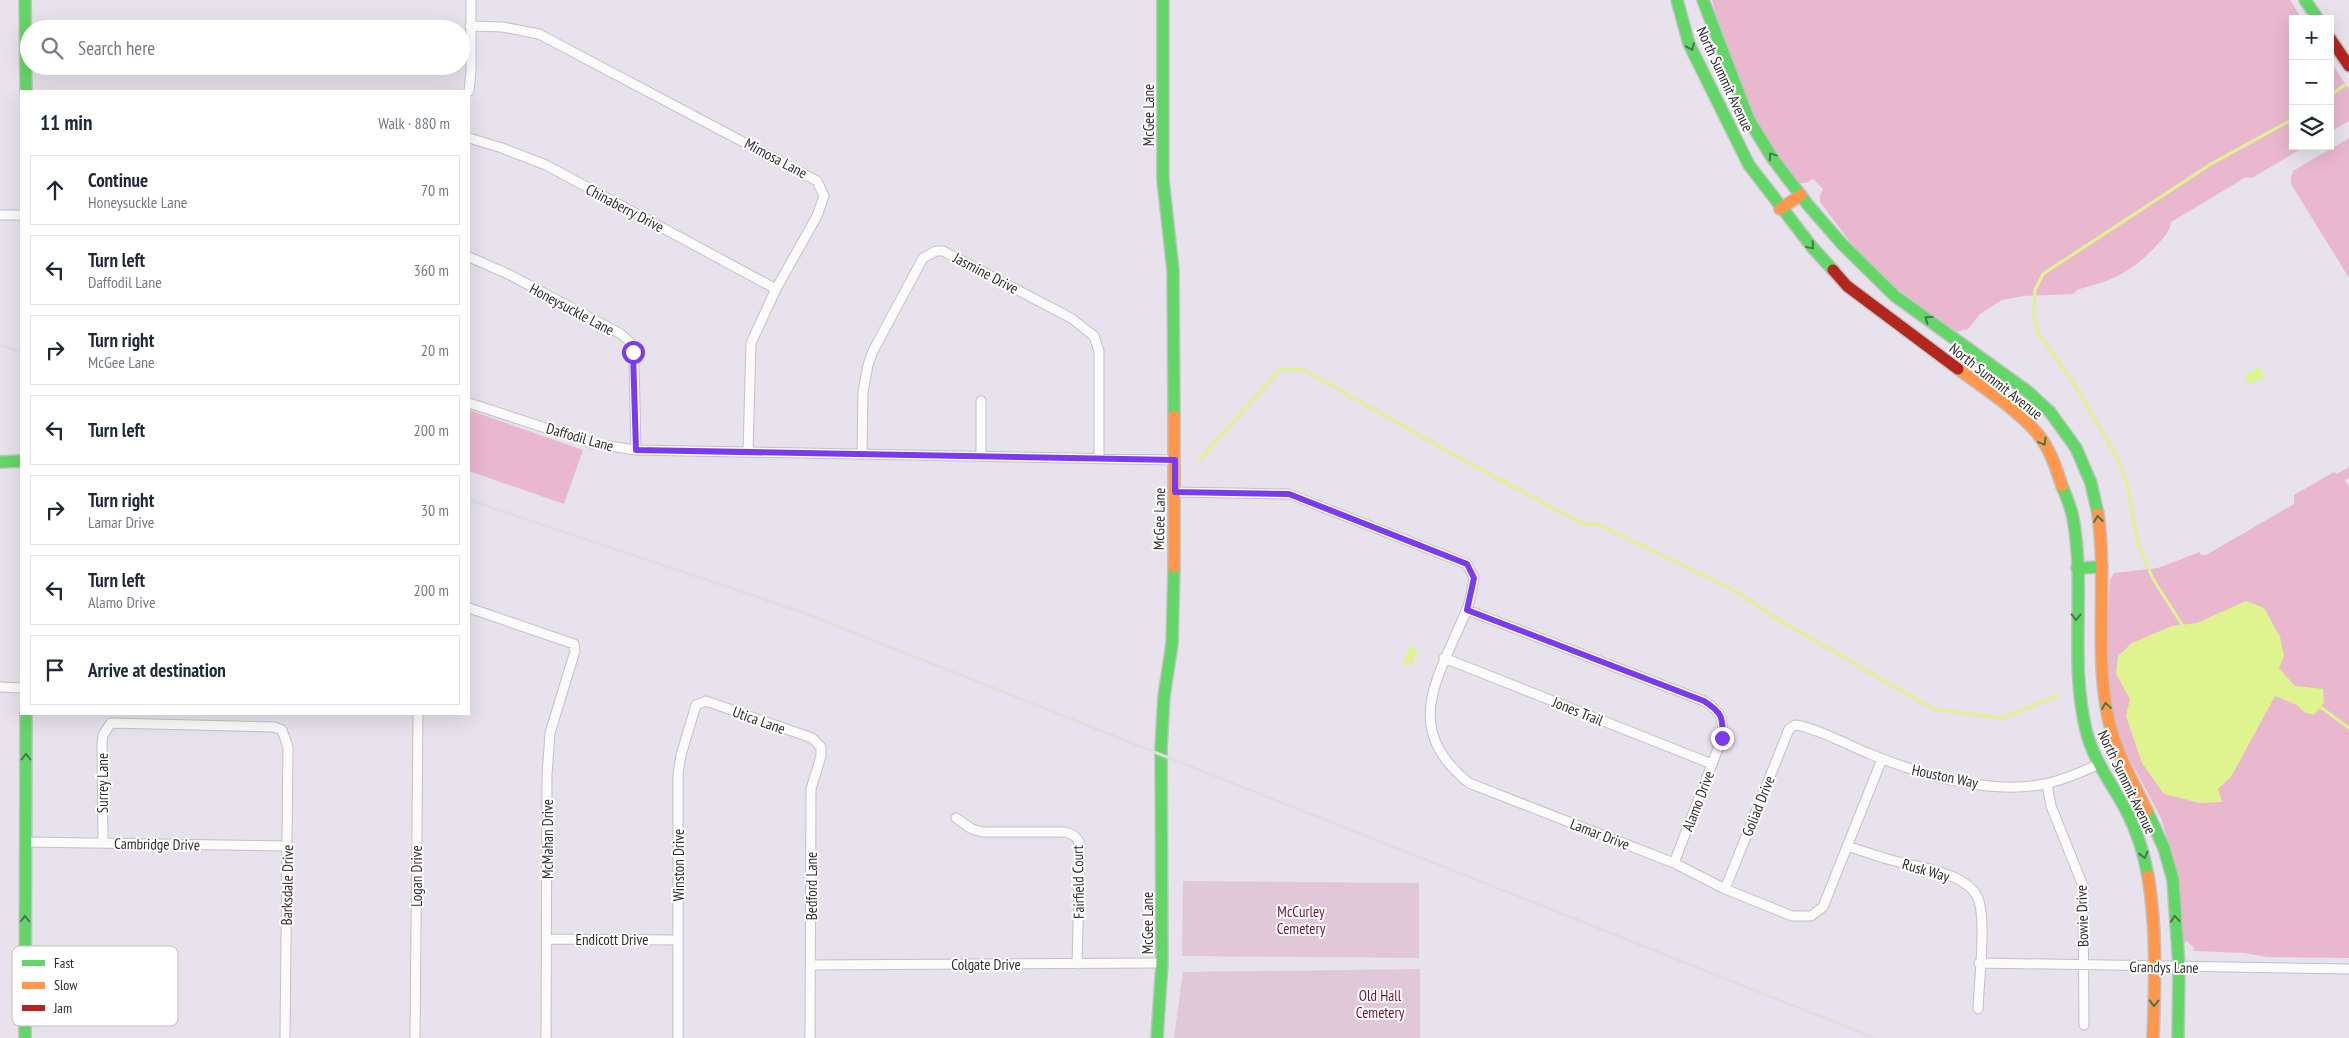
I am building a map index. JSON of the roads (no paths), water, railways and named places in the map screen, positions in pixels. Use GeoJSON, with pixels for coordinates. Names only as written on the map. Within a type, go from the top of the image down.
{"type":"FeatureCollection","features":[{"type":"Feature","properties":{"kind":"main road"},"geometry":{"type":"LineString","coordinates":[[25,0],[25,20]]}},
{"type":"Feature","properties":{"kind":"main road","name":"McGee Lane"},"geometry":{"type":"LineString","coordinates":[[1157,1038],[1162,963],[1161,748],[1164,696],[1172,644],[1175,492],[1174,270],[1163,180],[1163,0]]}},
{"type":"Feature","properties":{"kind":"main road","name":"North Summit Avenue"},"geometry":{"type":"LineString","coordinates":[[1677,0],[1689,44],[1726,122],[1749,165],[1780,209],[1848,286],[2011,409],[2038,434],[2053,459],[2071,510],[2077,568],[2076,659],[2079,697],[2086,732],[2100,764],[2140,842],[2152,900],[2155,967],[2154,1038]]}},
{"type":"Feature","properties":{"kind":"main road","name":"North Summit Avenue"},"geometry":{"type":"LineString","coordinates":[[1703,0],[1749,120],[1773,159],[1801,195],[1842,244],[1895,296],[2027,391],[2050,412],[2076,448],[2092,483],[2098,516],[2102,567],[2102,675],[2107,714],[2119,753],[2164,848],[2173,880],[2178,967],[2178,1038]]}},
{"type":"Feature","properties":{"kind":"main road"},"geometry":{"type":"LineString","coordinates":[[2305,0],[2315,15]]}},
{"type":"Feature","properties":{"kind":"main road"},"geometry":{"type":"LineString","coordinates":[[2334,44],[2349,66]]}},
{"type":"Feature","properties":{"kind":"main road"},"geometry":{"type":"LineString","coordinates":[[26,75],[26,90]]}},
{"type":"Feature","properties":{"kind":"main road"},"geometry":{"type":"LineString","coordinates":[[1780,209],[1801,195]]}},
{"type":"Feature","properties":{"kind":"main road"},"geometry":{"type":"LineString","coordinates":[[1953,366],[1967,348]]}},
{"type":"Feature","properties":{"kind":"main road"},"geometry":{"type":"LineString","coordinates":[[0,462],[20,461]]}},
{"type":"Feature","properties":{"kind":"main road"},"geometry":{"type":"LineString","coordinates":[[2077,568],[2102,567]]}},
{"type":"Feature","properties":{"kind":"main road"},"geometry":{"type":"LineString","coordinates":[[25,946],[26,715]]}},
{"type":"Feature","properties":{"kind":"main road"},"geometry":{"type":"LineString","coordinates":[[2100,764],[2119,753]]}},
{"type":"Feature","properties":{"kind":"street"},"geometry":{"type":"LineString","coordinates":[[469,90],[471,72],[471,0]]}},
{"type":"Feature","properties":{"kind":"street","name":"Mimosa Lane"},"geometry":{"type":"LineString","coordinates":[[470,26],[503,27],[539,34],[812,176],[817,181],[824,196],[817,216],[776,289],[753,335],[749,353],[748,452]]}},
{"type":"Feature","properties":{"kind":"street","name":"Chinaberry Drive"},"geometry":{"type":"LineString","coordinates":[[470,138],[546,165],[776,289]]}},
{"type":"Feature","properties":{"kind":"street"},"geometry":{"type":"LineString","coordinates":[[0,215],[20,215]]}},
{"type":"Feature","properties":{"kind":"street","name":"Jasmine Drive"},"geometry":{"type":"LineString","coordinates":[[862,453],[863,392],[873,351],[923,258],[936,251],[943,251],[1071,318],[1094,336],[1099,351],[1099,458]]}},
{"type":"Feature","properties":{"kind":"street","name":"Honeysuckle Lane"},"geometry":{"type":"LineString","coordinates":[[470,258],[510,275],[621,334],[630,342],[634,361],[636,450]]}},
{"type":"Feature","properties":{"kind":"street"},"geometry":{"type":"LineString","coordinates":[[981,401],[981,456]]}},
{"type":"Feature","properties":{"kind":"street","name":"Daffodil Lane"},"geometry":{"type":"LineString","coordinates":[[470,403],[595,444],[636,450],[1175,460]]}},
{"type":"Feature","properties":{"kind":"street","name":"Lamar Drive"},"geometry":{"type":"LineString","coordinates":[[1175,492],[1289,494],[1467,564],[1474,578],[1467,610],[1444,658],[1428,713],[1431,729],[1451,768],[1469,783],[1674,863],[1724,889],[1792,916],[1811,916],[1823,907],[1882,759]]}},
{"type":"Feature","properties":{"kind":"street","name":"McMahan Drive"},"geometry":{"type":"LineString","coordinates":[[470,608],[574,644],[574,658],[550,733],[547,775],[546,1038]]}},
{"type":"Feature","properties":{"kind":"street","name":"Alamo Drive"},"geometry":{"type":"LineString","coordinates":[[1467,610],[1704,701],[1718,710],[1723,723],[1722,738],[1674,863]]}},
{"type":"Feature","properties":{"kind":"street","name":"Jones Trail"},"geometry":{"type":"LineString","coordinates":[[1444,658],[1712,764]]}},
{"type":"Feature","properties":{"kind":"street"},"geometry":{"type":"LineString","coordinates":[[0,687],[20,688]]}},
{"type":"Feature","properties":{"kind":"street","name":"Utica Lane"},"geometry":{"type":"LineString","coordinates":[[706,701],[812,738]]}},
{"type":"Feature","properties":{"kind":"street","name":"Winston Drive"},"geometry":{"type":"LineString","coordinates":[[678,1038],[678,774],[681,756],[696,705],[706,701]]}},
{"type":"Feature","properties":{"kind":"street","name":"Logan Drive"},"geometry":{"type":"LineString","coordinates":[[415,1038],[418,715]]}},
{"type":"Feature","properties":{"kind":"street","name":"Barksdale Drive"},"geometry":{"type":"LineString","coordinates":[[109,725],[127,722],[274,727],[280,728],[283,732],[288,747],[284,1038]]}},
{"type":"Feature","properties":{"kind":"street","name":"Surrey Lane"},"geometry":{"type":"LineString","coordinates":[[103,843],[102,744],[103,735],[109,725]]}},
{"type":"Feature","properties":{"kind":"street","name":"Houston Way"},"geometry":{"type":"LineString","coordinates":[[1795,725],[1882,759],[1953,780],[1994,785],[2047,784],[2100,764]]}},
{"type":"Feature","properties":{"kind":"street","name":"Goliad Drive"},"geometry":{"type":"LineString","coordinates":[[1724,889],[1789,729],[1795,725]]}},
{"type":"Feature","properties":{"kind":"street","name":"Bedford Lane"},"geometry":{"type":"LineString","coordinates":[[810,1038],[810,788],[821,756],[821,747],[812,738]]}},
{"type":"Feature","properties":{"kind":"street","name":"Bowie Drive"},"geometry":{"type":"LineString","coordinates":[[2047,784],[2051,806],[2083,886],[2084,1024]]}},
{"type":"Feature","properties":{"kind":"street","name":"Fairfield Court"},"geometry":{"type":"LineString","coordinates":[[956,818],[972,829],[982,832],[1064,832],[1074,834],[1080,847],[1077,964]]}},
{"type":"Feature","properties":{"kind":"street","name":"Cambridge Drive"},"geometry":{"type":"LineString","coordinates":[[25,842],[288,846]]}},
{"type":"Feature","properties":{"kind":"street","name":"Rusk Way"},"geometry":{"type":"LineString","coordinates":[[1848,846],[1891,860],[1948,874],[1965,884],[1979,900],[1981,924],[1978,1009]]}},
{"type":"Feature","properties":{"kind":"street","name":"Endicott Drive"},"geometry":{"type":"LineString","coordinates":[[547,939],[677,940]]}},
{"type":"Feature","properties":{"kind":"street","name":"Colgate Drive"},"geometry":{"type":"LineString","coordinates":[[810,965],[1162,963]]}},
{"type":"Feature","properties":{"kind":"street","name":"Grandys Lane"},"geometry":{"type":"LineString","coordinates":[[1979,964],[2349,968]]}},
{"type":"Feature","properties":{"kind":"waterway"},"geometry":{"type":"LineString","coordinates":[[2334,92],[2345,85]]}},
{"type":"Feature","properties":{"kind":"waterway"},"geometry":{"type":"LineString","coordinates":[[2183,626],[2153,579],[2138,544],[2127,483],[2115,454],[2075,385],[2038,333],[2034,317],[2035,290],[2043,274],[2211,164],[2289,121]]}},
{"type":"Feature","properties":{"kind":"waterway"},"geometry":{"type":"LineString","coordinates":[[1199,460],[1279,371],[1293,369],[1306,371],[1447,451],[1581,523],[1599,525],[1732,589],[1777,619],[1933,709],[2002,718],[2059,695]]}},
{"type":"Feature","properties":{"kind":"waterway"},"geometry":{"type":"LineString","coordinates":[[2319,706],[2349,728]]}},
{"type":"Feature","properties":{"kind":"railway"},"geometry":{"type":"LineString","coordinates":[[0,345],[20,352]]}},
{"type":"Feature","properties":{"kind":"railway"},"geometry":{"type":"LineString","coordinates":[[470,500],[799,611],[1875,1038]]}},
{"type":"Feature","properties":{"kind":"park label","name":"McCurley Cemetery"},"geometry":{"type":"Point","coordinates":[1301,920]}},
{"type":"Feature","properties":{"kind":"park label","name":"Old Hall Cemetery"},"geometry":{"type":"Point","coordinates":[1380,1004]}}]}
